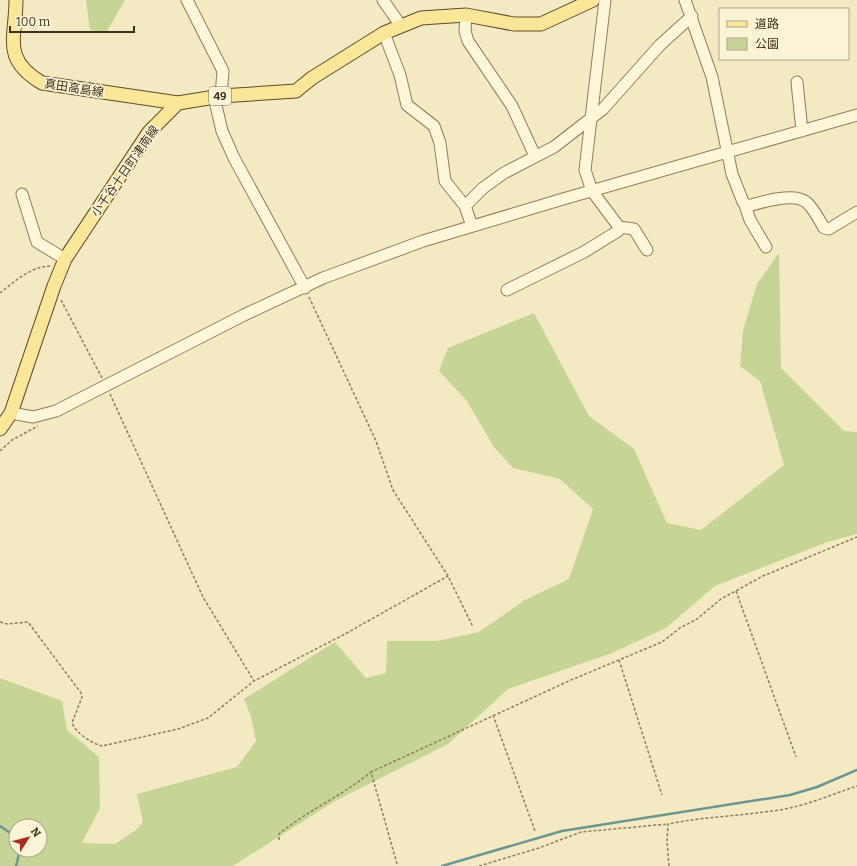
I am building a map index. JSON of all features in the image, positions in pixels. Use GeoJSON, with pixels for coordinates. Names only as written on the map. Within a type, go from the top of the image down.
{"type":"FeatureCollection","features":[{"type":"Feature","properties":{"kind":"main road","name":"真田高島線"},"geometry":{"type":"LineString","coordinates":[[16,0],[13,48],[16,59],[32,78],[42,83],[178,103]]}},
{"type":"Feature","properties":{"kind":"main road","name":"49"},"geometry":{"type":"LineString","coordinates":[[178,103],[217,97],[296,91],[312,78],[384,33],[420,18],[466,15],[514,24],[541,24],[593,0]]}},
{"type":"Feature","properties":{"kind":"main road","name":"小千谷十日町津南線"},"geometry":{"type":"LineString","coordinates":[[0,429],[11,414],[54,286],[64,262],[149,132],[178,103]]}},
{"type":"Feature","properties":{"kind":"street"},"geometry":{"type":"LineString","coordinates":[[187,0],[223,71],[217,97],[222,131],[234,158],[305,288]]}},
{"type":"Feature","properties":{"kind":"street"},"geometry":{"type":"LineString","coordinates":[[383,0],[401,26]]}},
{"type":"Feature","properties":{"kind":"street"},"geometry":{"type":"LineString","coordinates":[[605,0],[585,170],[592,191],[619,227],[634,229],[647,250]]}},
{"type":"Feature","properties":{"kind":"street"},"geometry":{"type":"LineString","coordinates":[[685,0],[692,16],[712,77],[732,174],[738,191],[746,205],[750,220],[766,246]]}},
{"type":"Feature","properties":{"kind":"street"},"geometry":{"type":"LineString","coordinates":[[466,15],[465,31],[468,41],[512,106],[535,156]]}},
{"type":"Feature","properties":{"kind":"street"},"geometry":{"type":"LineString","coordinates":[[465,206],[483,188],[504,173],[554,147],[590,120],[603,109],[660,45],[692,16]]}},
{"type":"Feature","properties":{"kind":"street"},"geometry":{"type":"LineString","coordinates":[[384,33],[400,75],[407,105],[434,126],[440,143],[445,181],[465,206],[472,226]]}},
{"type":"Feature","properties":{"kind":"street"},"geometry":{"type":"LineString","coordinates":[[797,82],[802,131]]}},
{"type":"Feature","properties":{"kind":"street"},"geometry":{"type":"LineString","coordinates":[[11,414],[33,417],[72,404],[244,315],[305,288],[323,278],[423,241],[857,115]]}},
{"type":"Feature","properties":{"kind":"street"},"geometry":{"type":"LineString","coordinates":[[22,194],[36,242],[64,262]]}},
{"type":"Feature","properties":{"kind":"street"},"geometry":{"type":"LineString","coordinates":[[746,205],[748,206],[771,200],[801,199],[808,202],[824,228],[829,229],[857,212]]}},
{"type":"Feature","properties":{"kind":"street"},"geometry":{"type":"LineString","coordinates":[[507,290],[603,241],[618,231],[619,227]]}},
{"type":"Feature","properties":{"kind":"path"},"geometry":{"type":"LineString","coordinates":[[0,293],[17,280],[36,269],[64,262]]}},
{"type":"Feature","properties":{"kind":"path"},"geometry":{"type":"LineString","coordinates":[[54,286],[107,386],[203,596],[254,681]]}},
{"type":"Feature","properties":{"kind":"path"},"geometry":{"type":"LineString","coordinates":[[305,288],[376,441],[393,490],[448,576],[473,627]]}},
{"type":"Feature","properties":{"kind":"path"},"geometry":{"type":"LineString","coordinates":[[0,451],[12,440],[40,425],[44,414]]}},
{"type":"Feature","properties":{"kind":"path"},"geometry":{"type":"LineString","coordinates":[[279,840],[279,834],[284,830],[306,814],[352,788],[371,772],[493,715],[662,642],[680,628],[697,619],[722,599],[763,576],[857,537]]}},
{"type":"Feature","properties":{"kind":"path"},"geometry":{"type":"LineString","coordinates":[[0,622],[7,624],[28,622],[81,693],[82,697],[72,723],[74,729],[96,744],[102,746],[178,729],[208,718],[254,681],[345,634],[448,576]]}},
{"type":"Feature","properties":{"kind":"path"},"geometry":{"type":"LineString","coordinates":[[736,591],[796,757]]}},
{"type":"Feature","properties":{"kind":"path"},"geometry":{"type":"LineString","coordinates":[[619,660],[662,795]]}},
{"type":"Feature","properties":{"kind":"path"},"geometry":{"type":"LineString","coordinates":[[493,715],[535,831]]}},
{"type":"Feature","properties":{"kind":"path"},"geometry":{"type":"LineString","coordinates":[[371,772],[397,864]]}},
{"type":"Feature","properties":{"kind":"path"},"geometry":{"type":"LineString","coordinates":[[479,866],[539,848],[581,832],[668,824],[722,815],[773,811],[812,802],[857,786]]}},
{"type":"Feature","properties":{"kind":"path"},"geometry":{"type":"LineString","coordinates":[[668,824],[667,841],[669,866]]}},
{"type":"Feature","properties":{"kind":"green space"},"geometry":{"type":"Polygon","coordinates":[[[86,0],[125,0],[106,33],[90,30],[86,0]]]}},
{"type":"Feature","properties":{"kind":"green space"},"geometry":{"type":"Polygon","coordinates":[[[779,253],[781,368],[844,431],[857,432],[857,534],[827,542],[715,586],[666,628],[612,653],[508,689],[448,744],[335,801],[233,866],[0,866],[0,678],[62,701],[67,730],[99,757],[100,808],[82,843],[115,844],[136,830],[143,822],[137,794],[237,767],[256,741],[251,717],[244,699],[335,642],[366,678],[386,673],[387,641],[437,641],[479,632],[525,600],[569,579],[593,509],[560,479],[513,468],[494,447],[467,401],[439,371],[448,348],[534,313],[589,416],[634,449],[667,523],[701,530],[784,465],[760,381],[740,366],[743,331],[757,284],[779,253]]]}},
{"type":"Feature","properties":{"kind":"waterway"},"geometry":{"type":"LineString","coordinates":[[442,866],[562,831],[790,795],[817,787],[857,770]]}},
{"type":"Feature","properties":{"kind":"waterway"},"geometry":{"type":"LineString","coordinates":[[0,826],[8,832]]}},
{"type":"Feature","properties":{"kind":"waterway"},"geometry":{"type":"LineString","coordinates":[[16,866],[18,858]]}}]}
